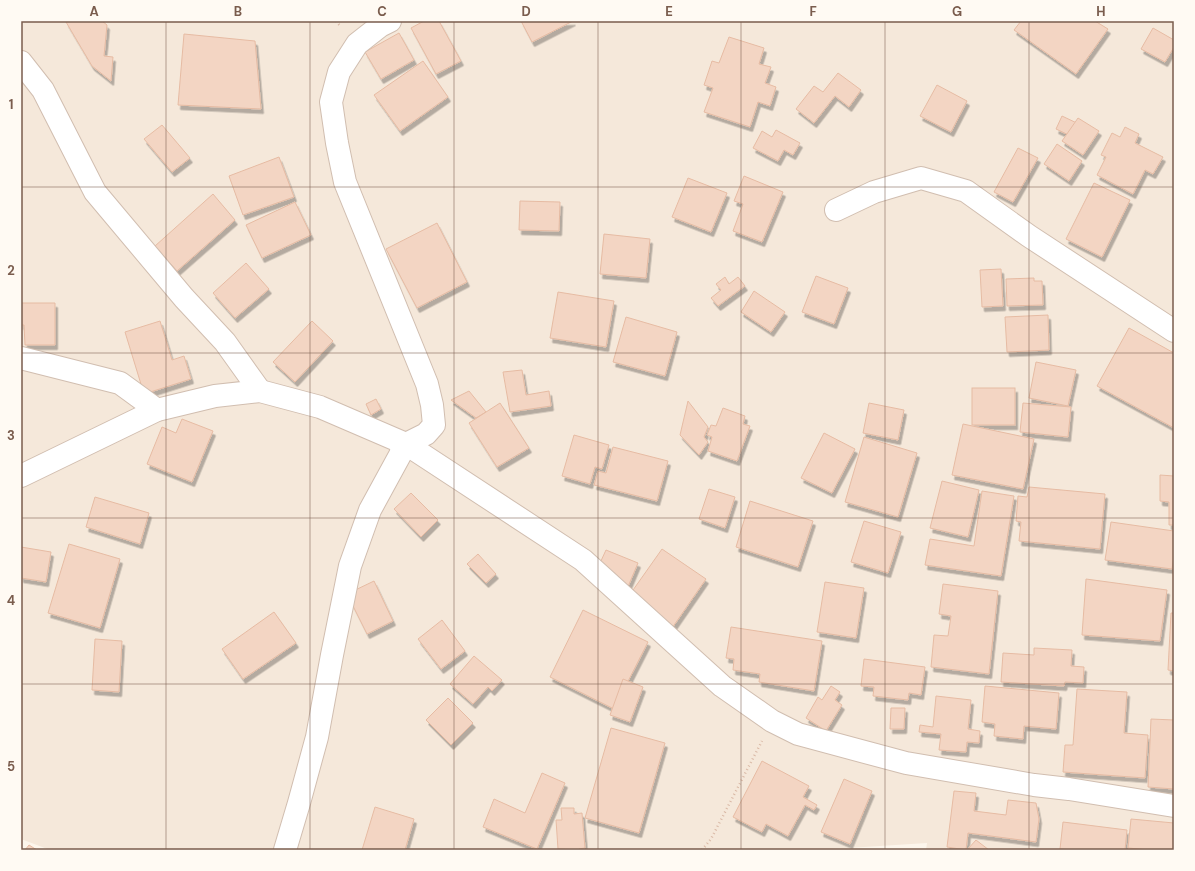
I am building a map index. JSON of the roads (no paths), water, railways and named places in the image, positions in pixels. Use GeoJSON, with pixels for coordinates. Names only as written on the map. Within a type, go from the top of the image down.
{"type":"FeatureCollection","features":[{"type":"Feature","properties":{"kind":"street"},"geometry":{"type":"LineString","coordinates":[[285,850],[317,737],[350,566],[370,510],[406,444],[426,434],[434,424],[432,406],[426,384],[345,182],[331,102],[339,72],[357,44],[380,26],[390,21]]}},
{"type":"Feature","properties":{"kind":"street"},"geometry":{"type":"LineString","coordinates":[[21,62],[43,90],[95,192],[184,298],[225,342],[260,392]]}},
{"type":"Feature","properties":{"kind":"street"},"geometry":{"type":"LineString","coordinates":[[836,210],[874,192],[921,178],[966,191],[1029,236],[1174,331]]}},
{"type":"Feature","properties":{"kind":"street"},"geometry":{"type":"LineString","coordinates":[[21,358],[120,383],[157,410]]}},
{"type":"Feature","properties":{"kind":"street"},"geometry":{"type":"LineString","coordinates":[[21,476],[157,410],[215,396],[260,392],[320,407],[406,444],[583,560],[722,686],[772,721],[798,734],[906,763],[1034,786],[1069,789],[1174,806]]}}]}
